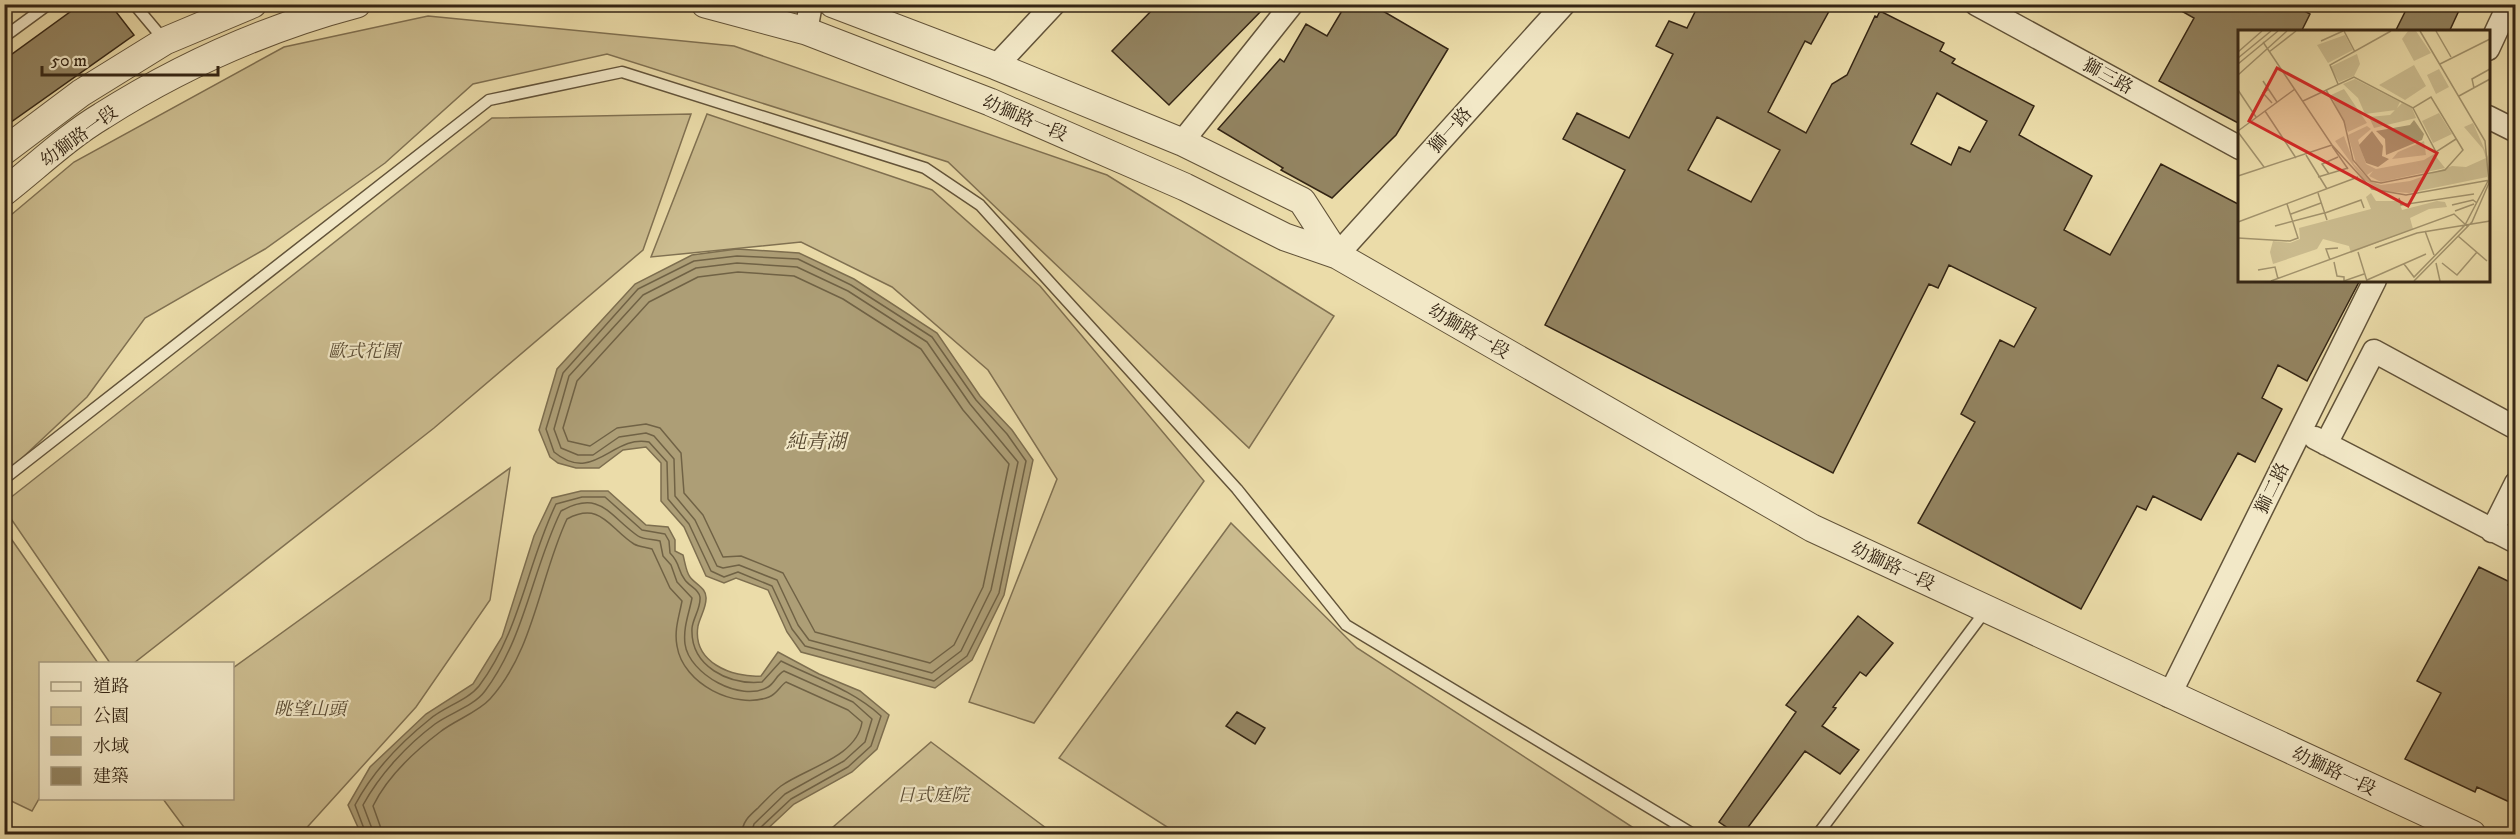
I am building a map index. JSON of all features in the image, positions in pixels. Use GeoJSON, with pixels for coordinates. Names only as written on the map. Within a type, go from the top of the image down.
{"type":"FeatureCollection","features":[{"type":"Feature","properties":{"kind":"street","name":"幼獅路一段"},"geometry":{"type":"LineString","coordinates":[[4,151],[81,93],[165,41],[253,4]]}},
{"type":"Feature","properties":{"kind":"street","name":"幼獅路一段"},"geometry":{"type":"LineString","coordinates":[[4,192],[100,116],[211,55],[305,18],[357,4]]}},
{"type":"Feature","properties":{"kind":"street","name":"幼獅路一段"},"geometry":{"type":"LineString","coordinates":[[705,4],[806,31],[990,102],[1185,187],[1286,237],[1337,255],[1812,528],[2169,696],[2472,834]]}},
{"type":"Feature","properties":{"kind":"street"},"geometry":{"type":"LineString","coordinates":[[806,31],[811,4]]}},
{"type":"Feature","properties":{"kind":"street","name":"幼獅路一段"},"geometry":{"type":"LineString","coordinates":[[833,4],[996,66],[1182,142],[1302,201],[1337,255]]}},
{"type":"Feature","properties":{"kind":"street"},"geometry":{"type":"LineString","coordinates":[[996,66],[1054,4]]}},
{"type":"Feature","properties":{"kind":"street"},"geometry":{"type":"LineString","coordinates":[[1182,142],[1292,4]]}},
{"type":"Feature","properties":{"kind":"street","name":"獅一路"},"geometry":{"type":"LineString","coordinates":[[1337,255],[1564,4]]}},
{"type":"Feature","properties":{"kind":"street","name":"獅三路"},"geometry":{"type":"LineString","coordinates":[[1976,4],[2238,147]]}},
{"type":"Feature","properties":{"kind":"street"},"geometry":{"type":"LineString","coordinates":[[2490,45],[2509,4]]}},
{"type":"Feature","properties":{"kind":"street"},"geometry":{"type":"LineString","coordinates":[[2490,118],[2516,131]]}},
{"type":"Feature","properties":{"kind":"street","name":"獅二路"},"geometry":{"type":"LineString","coordinates":[[2169,696],[2374,282]]}},
{"type":"Feature","properties":{"kind":"street"},"geometry":{"type":"LineString","coordinates":[[2326,444],[2374,351],[2516,428]]}},
{"type":"Feature","properties":{"kind":"street"},"geometry":{"type":"LineString","coordinates":[[2301,430],[2516,542]]}},
{"type":"Feature","properties":{"kind":"street"},"geometry":{"type":"LineString","coordinates":[[2492,531],[2516,483]]}},
{"type":"Feature","properties":{"kind":"lane"},"geometry":{"type":"LineString","coordinates":[[4,37],[49,4]]}},
{"type":"Feature","properties":{"kind":"lane"},"geometry":{"type":"LineString","coordinates":[[134,4],[165,41]]}},
{"type":"Feature","properties":{"kind":"lane"},"geometry":{"type":"LineString","coordinates":[[4,479],[489,100],[622,72],[925,168],[980,205],[1237,489],[1346,625],[1693,834]]}},
{"type":"Feature","properties":{"kind":"lane"},"geometry":{"type":"LineString","coordinates":[[1818,834],[1986,610]]}},
{"type":"Feature","properties":{"kind":"green space"},"geometry":{"type":"Polygon","coordinates":[[[428,16],[734,46],[1107,175],[1334,316],[1249,448],[948,162],[607,54],[473,84],[385,163],[265,249],[145,318],[87,397],[5,474],[5,220],[74,162],[284,47],[428,16]]]}},
{"type":"Feature","properties":{"kind":"green space","name":"歐式花園"},"geometry":{"type":"Polygon","coordinates":[[[691,114],[643,250],[434,428],[135,662],[109,662],[5,510],[5,502],[492,118],[691,114]]]}},
{"type":"Feature","properties":{"kind":"green space"},"geometry":{"type":"Polygon","coordinates":[[[707,114],[932,190],[1040,286],[1204,481],[1034,723],[969,702],[1057,479],[988,370],[892,287],[801,242],[651,257],[707,114]]]}},
{"type":"Feature","properties":{"kind":"green space","name":"眺望山頭"},"geometry":{"type":"Polygon","coordinates":[[[510,468],[490,600],[416,707],[301,834],[189,834],[164,800],[234,800],[234,667],[510,468]]]}},
{"type":"Feature","properties":{"kind":"green space"},"geometry":{"type":"Polygon","coordinates":[[[1231,523],[1357,648],[1643,834],[1178,834],[1059,758],[1231,523]]]}},
{"type":"Feature","properties":{"kind":"green space"},"geometry":{"type":"Polygon","coordinates":[[[5,530],[97,662],[39,662],[39,799],[32,811],[5,798],[5,530]]]}},
{"type":"Feature","properties":{"kind":"green space","name":"日式庭院"},"geometry":{"type":"Polygon","coordinates":[[[931,742],[1054,834],[825,834],[931,742]]]}},
{"type":"Feature","properties":{"kind":"water","name":"純青湖"},"geometry":{"type":"Polygon","coordinates":[[[737,249],[799,253],[854,279],[937,333],[980,396],[1012,430],[1033,460],[1004,595],[972,660],[935,688],[801,652],[787,632],[768,590],[736,578],[724,583],[706,576],[684,527],[661,501],[661,463],[646,447],[623,450],[599,468],[576,468],[558,463],[550,457],[539,430],[557,369],[635,284],[692,255],[737,249]]]}},
{"type":"Feature","properties":{"kind":"water"},"geometry":{"type":"Polygon","coordinates":[[[581,491],[608,491],[646,525],[668,527],[675,540],[675,551],[683,555],[689,575],[706,595],[698,626],[698,639],[701,649],[716,665],[738,674],[761,676],[778,652],[819,674],[860,691],[889,715],[877,749],[852,772],[794,804],[762,834],[361,834],[348,805],[370,767],[426,714],[473,684],[502,637],[534,536],[552,498],[581,491]]]}},
{"type":"Feature","properties":{"kind":"building"},"geometry":{"type":"Polygon","coordinates":[[[81,4],[110,4],[134,35],[4,127],[4,60],[81,4]]]}},
{"type":"Feature","properties":{"kind":"building"},"geometry":{"type":"Polygon","coordinates":[[[1158,4],[1268,4],[1169,105],[1112,51],[1158,4]]]}},
{"type":"Feature","properties":{"kind":"building"},"geometry":{"type":"Polygon","coordinates":[[[1346,4],[1371,4],[1448,49],[1396,135],[1332,198],[1281,170],[1283,168],[1218,129],[1280,59],[1284,62],[1306,24],[1327,36],[1346,4]]]}},
{"type":"Feature","properties":{"kind":"building"},"geometry":{"type":"Polygon","coordinates":[[[1699,4],[1833,4],[1811,44],[1805,41],[1768,112],[1806,133],[1832,84],[1847,75],[1875,16],[1877,17],[1880,11],[1944,43],[1940,51],[1955,59],[1952,63],[2034,106],[2019,135],[2092,176],[2064,230],[2110,255],[2161,164],[2238,204],[2238,282],[2359,282],[2307,381],[2278,365],[2262,398],[2282,409],[2255,462],[2238,453],[2201,520],[2153,496],[2146,510],[2137,506],[2081,609],[1918,523],[1975,422],[1961,414],[2000,340],[2014,347],[2036,308],[1949,265],[1938,288],[1929,284],[1833,473],[1545,325],[1625,170],[1563,139],[1577,113],[1629,138],[1673,54],[1656,46],[1669,21],[1687,28],[1699,4]],[[1937,93],[1911,144],[1951,165],[1959,147],[1970,152],[1987,121],[1937,93]],[[1717,117],[1688,170],[1751,202],[1780,150],[1717,117]]]}},
{"type":"Feature","properties":{"kind":"building"},"geometry":{"type":"Polygon","coordinates":[[[2169,4],[2292,4],[2310,14],[2302,30],[2238,30],[2238,123],[2159,81],[2194,18],[2169,4]]]}},
{"type":"Feature","properties":{"kind":"building"},"geometry":{"type":"Polygon","coordinates":[[[2409,4],[2462,4],[2450,30],[2396,30],[2409,4]]]}},
{"type":"Feature","properties":{"kind":"building"},"geometry":{"type":"Polygon","coordinates":[[[2479,567],[2516,585],[2516,805],[2477,787],[2475,792],[2405,759],[2441,693],[2417,681],[2479,567]]]}},
{"type":"Feature","properties":{"kind":"building"},"geometry":{"type":"Polygon","coordinates":[[[1858,616],[1893,643],[1866,676],[1860,672],[1833,707],[1836,708],[1822,726],[1859,750],[1840,774],[1805,751],[1743,834],[1737,834],[1719,822],[1796,712],[1786,705],[1858,616]]]}},
{"type":"Feature","properties":{"kind":"building"},"geometry":{"type":"Polygon","coordinates":[[[1237,712],[1265,728],[1255,744],[1226,726],[1237,712]]]}}]}
